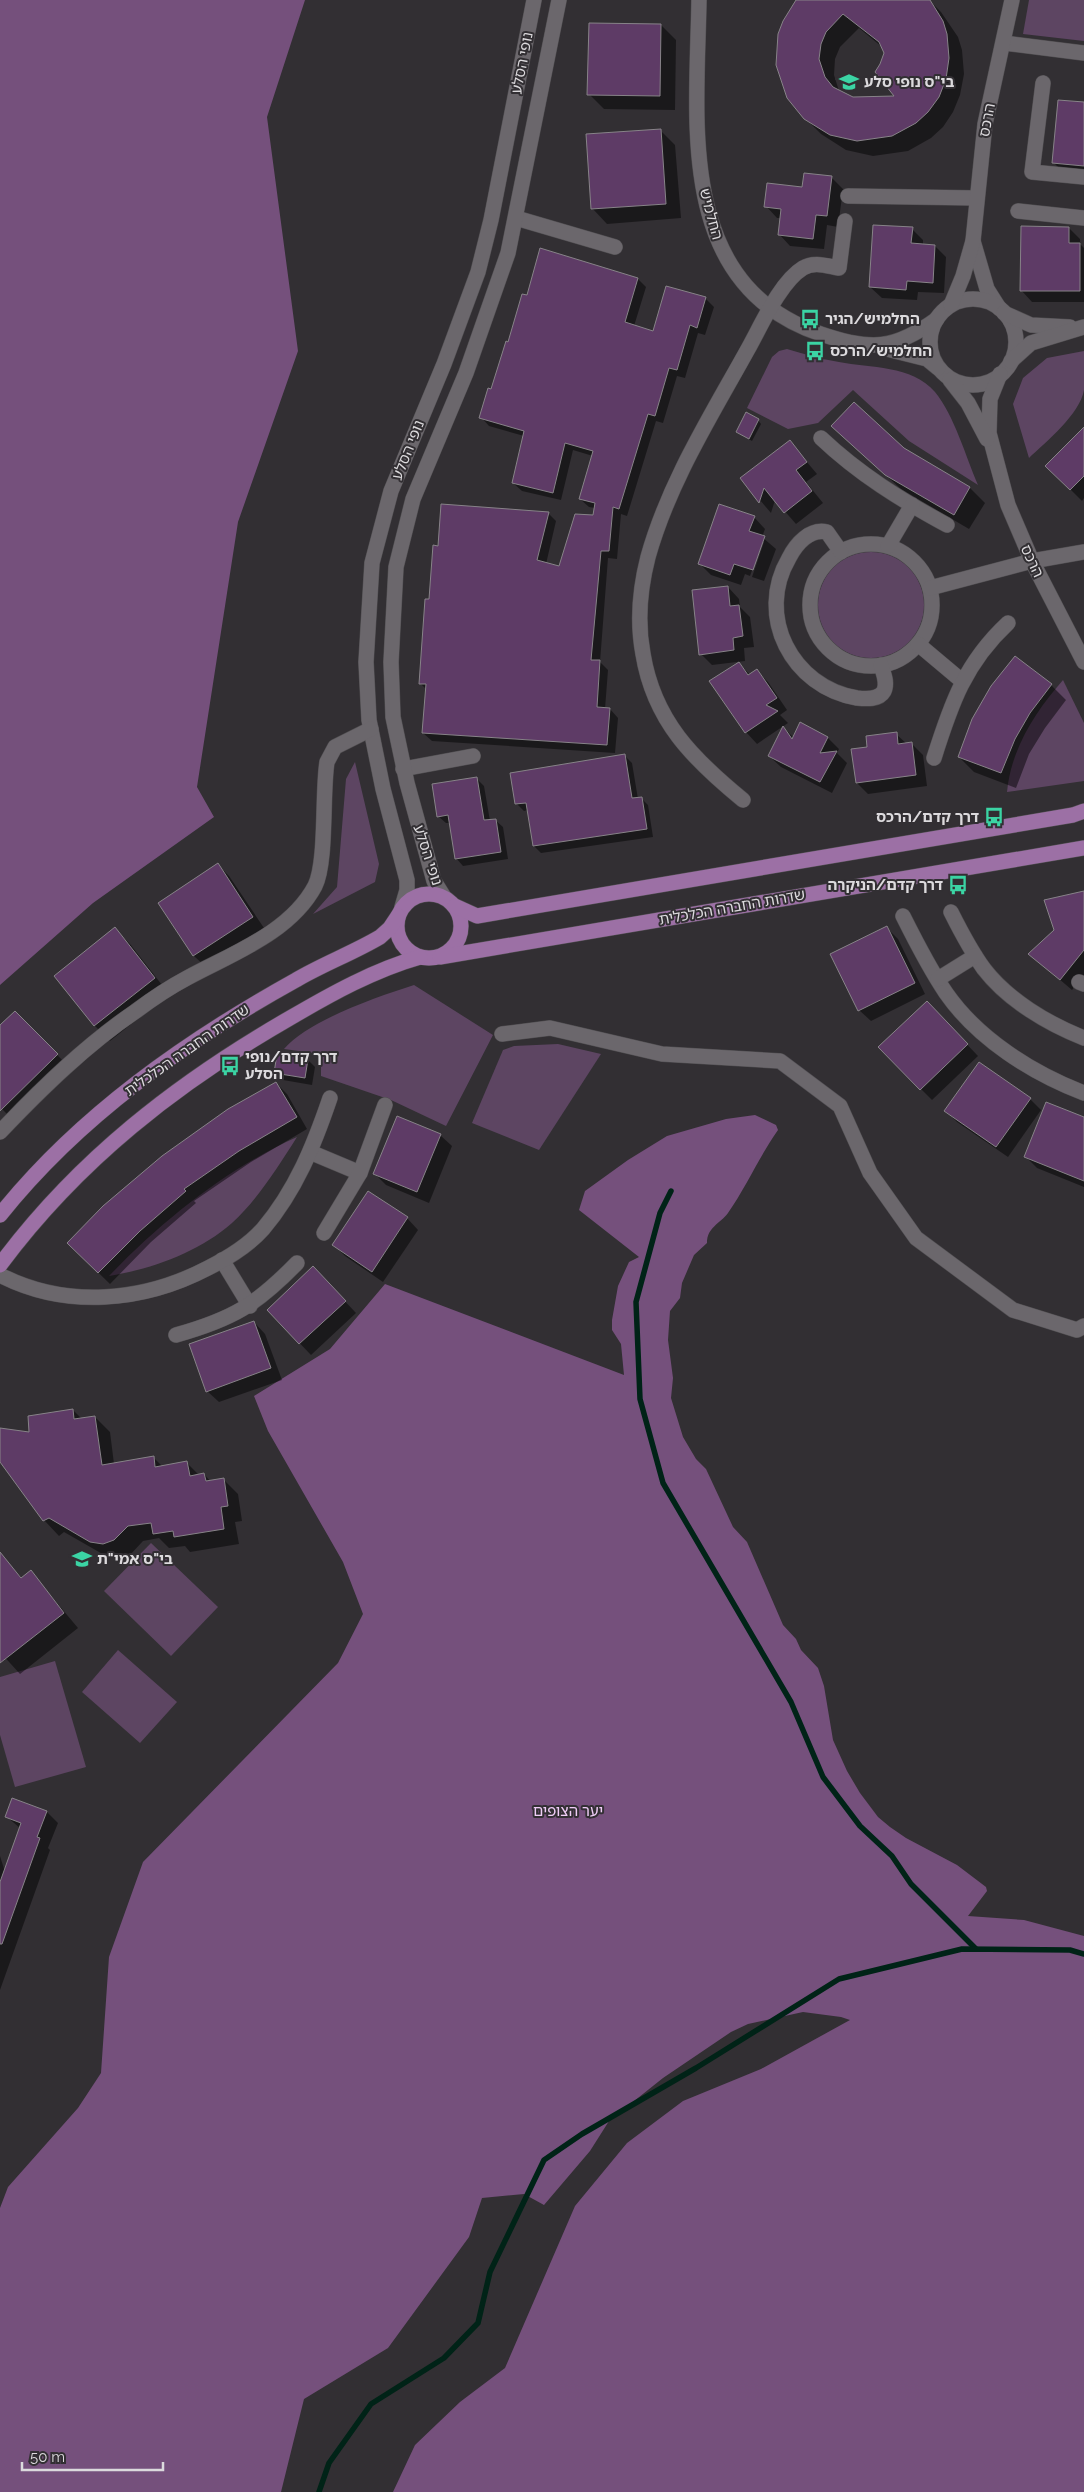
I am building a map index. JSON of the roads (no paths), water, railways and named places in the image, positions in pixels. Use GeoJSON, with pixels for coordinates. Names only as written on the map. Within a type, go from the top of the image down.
{"type":"FeatureCollection","features":[{"type":"Feature","properties":{"kind":"main road"},"geometry":{"type":"LineString","coordinates":[[449,901],[461,919],[460,937],[450,951],[440,956],[420,957],[405,948],[398,935],[400,912],[410,899],[420,894],[438,894],[477,916],[1063,817],[1084,811]]}},
{"type":"Feature","properties":{"kind":"main road","name":"שדרות החברה הכלכלית"},"geometry":{"type":"LineString","coordinates":[[440,956],[1084,848]]}},
{"type":"Feature","properties":{"kind":"main road","name":"שדרות החברה הכלכלית"},"geometry":{"type":"LineString","coordinates":[[0,1214],[60,1148],[141,1080],[257,1002],[380,937],[390,928],[400,912]]}},
{"type":"Feature","properties":{"kind":"main road","name":"שדרות החברה הכלכלית"},"geometry":{"type":"LineString","coordinates":[[0,1265],[31,1225],[82,1170],[114,1140],[173,1094],[273,1028],[312,1006],[372,975],[420,957]]}},
{"type":"Feature","properties":{"kind":"street","name":"נופי הסלע"},"geometry":{"type":"LineString","coordinates":[[400,912],[407,880],[383,790],[371,729],[366,662],[372,563],[378,534],[397,475],[444,364],[478,272],[491,220],[534,0]]}},
{"type":"Feature","properties":{"kind":"street","name":"נופי הסלע"},"geometry":{"type":"LineString","coordinates":[[449,901],[434,881],[404,769],[393,717],[391,662],[394,593],[402,540],[422,476],[490,311],[508,253],[559,0]]}},
{"type":"Feature","properties":{"kind":"street","name":"החלמיש"},"geometry":{"type":"LineString","coordinates":[[699,0],[698,154],[707,205],[722,250],[734,273],[745,287],[770,308],[802,328],[851,344],[885,345],[901,342],[937,319]]}},
{"type":"Feature","properties":{"kind":"street","name":"הרכס"},"geometry":{"type":"LineString","coordinates":[[951,305],[964,276],[973,241],[985,124],[1004,44],[1012,0]]}},
{"type":"Feature","properties":{"kind":"street"},"geometry":{"type":"LineString","coordinates":[[1004,44],[1084,53]]}},
{"type":"Feature","properties":{"kind":"street"},"geometry":{"type":"LineString","coordinates":[[1043,83],[1032,172],[1084,177]]}},
{"type":"Feature","properties":{"kind":"street"},"geometry":{"type":"LineString","coordinates":[[848,196],[977,198]]}},
{"type":"Feature","properties":{"kind":"street"},"geometry":{"type":"LineString","coordinates":[[1018,210],[1084,218]]}},
{"type":"Feature","properties":{"kind":"street"},"geometry":{"type":"LineString","coordinates":[[516,218],[615,246]]}},
{"type":"Feature","properties":{"kind":"street"},"geometry":{"type":"LineString","coordinates":[[743,800],[703,767],[684,746],[668,723],[648,680],[640,626],[642,591],[648,557],[661,518],[679,476],[704,428],[770,308],[794,273],[805,266],[817,264],[839,268],[844,222]]}},
{"type":"Feature","properties":{"kind":"street","name":"הרכס"},"geometry":{"type":"LineString","coordinates":[[973,241],[988,289],[1001,311]]}},
{"type":"Feature","properties":{"kind":"street"},"geometry":{"type":"LineString","coordinates":[[965,300],[986,302],[1031,325],[1083,327],[1032,344],[1011,361],[993,380],[979,385],[963,384],[944,374],[932,355],[930,340],[932,328],[937,319],[951,305],[965,300]]}},
{"type":"Feature","properties":{"kind":"street"},"geometry":{"type":"LineString","coordinates":[[1001,311],[1009,320],[1015,334],[1016,343],[1011,361]]}},
{"type":"Feature","properties":{"kind":"street","name":"החלמיש"},"geometry":{"type":"LineString","coordinates":[[862,344],[917,355],[927,359],[944,374]]}},
{"type":"Feature","properties":{"kind":"street","name":"הרכס"},"geometry":{"type":"LineString","coordinates":[[944,374],[975,414],[995,454]]}},
{"type":"Feature","properties":{"kind":"street","name":"הרכס"},"geometry":{"type":"LineString","coordinates":[[1000,374],[990,399],[988,415],[989,433],[1008,505],[1032,561],[1084,662]]}},
{"type":"Feature","properties":{"kind":"street"},"geometry":{"type":"LineString","coordinates":[[821,438],[864,475],[948,525]]}},
{"type":"Feature","properties":{"kind":"street"},"geometry":{"type":"LineString","coordinates":[[888,546],[912,505]]}},
{"type":"Feature","properties":{"kind":"street"},"geometry":{"type":"LineString","coordinates":[[841,552],[827,532],[821,530],[810,534],[799,543],[783,570],[778,587],[777,620],[781,635],[788,652],[812,680],[842,695],[866,699],[878,697],[884,692],[886,684],[880,665]]}},
{"type":"Feature","properties":{"kind":"street"},"geometry":{"type":"LineString","coordinates":[[874,544],[888,546],[902,552],[917,564],[930,588],[932,614],[927,628],[918,644],[901,658],[880,665],[868,666],[842,659],[826,646],[813,624],[810,603],[814,582],[825,565],[841,552],[858,545],[874,544]]}},
{"type":"Feature","properties":{"kind":"street"},"geometry":{"type":"LineString","coordinates":[[930,588],[1032,561],[1084,552]]}},
{"type":"Feature","properties":{"kind":"street"},"geometry":{"type":"LineString","coordinates":[[934,758],[962,681],[988,642],[1008,623]]}},
{"type":"Feature","properties":{"kind":"street"},"geometry":{"type":"LineString","coordinates":[[918,644],[962,681]]}},
{"type":"Feature","properties":{"kind":"street"},"geometry":{"type":"LineString","coordinates":[[0,1132],[29,1101],[77,1057],[135,1012],[184,979],[284,923],[300,908],[316,885],[320,863],[327,762],[335,747],[371,729]]}},
{"type":"Feature","properties":{"kind":"street"},"geometry":{"type":"LineString","coordinates":[[404,769],[474,756]]}},
{"type":"Feature","properties":{"kind":"street"},"geometry":{"type":"LineString","coordinates":[[951,912],[975,956],[986,971],[1007,992],[1063,1030],[1084,1038]]}},
{"type":"Feature","properties":{"kind":"street"},"geometry":{"type":"LineString","coordinates":[[903,916],[938,979],[965,1015],[1013,1056],[1041,1074],[1084,1093]]}},
{"type":"Feature","properties":{"kind":"street"},"geometry":{"type":"LineString","coordinates":[[938,979],[975,956]]}},
{"type":"Feature","properties":{"kind":"street"},"geometry":{"type":"LineString","coordinates":[[502,1034],[550,1028],[662,1054],[780,1061],[840,1106],[870,1173],[916,1238],[1013,1310],[1077,1330],[1084,1326]]}},
{"type":"Feature","properties":{"kind":"street"},"geometry":{"type":"LineString","coordinates":[[0,1275],[21,1286],[42,1293],[71,1297],[122,1296],[168,1287],[222,1260],[240,1249],[262,1230],[283,1201],[300,1174],[330,1098]]}},
{"type":"Feature","properties":{"kind":"street"},"geometry":{"type":"LineString","coordinates":[[324,1233],[360,1173],[385,1105]]}},
{"type":"Feature","properties":{"kind":"street"},"geometry":{"type":"LineString","coordinates":[[310,1152],[360,1173]]}},
{"type":"Feature","properties":{"kind":"street"},"geometry":{"type":"LineString","coordinates":[[222,1260],[250,1306]]}},
{"type":"Feature","properties":{"kind":"street"},"geometry":{"type":"LineString","coordinates":[[176,1336],[226,1319],[250,1306],[297,1263]]}},
{"type":"Feature","properties":{"kind":"waterway"},"geometry":{"type":"LineString","coordinates":[[671,1191],[660,1213],[636,1302],[640,1399],[663,1483],[791,1702],[823,1777],[860,1826],[892,1856],[911,1884],[976,1949]]}},
{"type":"Feature","properties":{"kind":"waterway"},"geometry":{"type":"LineString","coordinates":[[319,2492],[329,2463],[371,2404],[444,2358],[478,2323],[490,2272],[544,2160],[582,2134],[696,2068],[839,1979],[962,1949],[1070,1950],[1084,1954]]}},
{"type":"Feature","properties":{"kind":"place","name":"בי\"ס נופי סלע"},"geometry":{"type":"Point","coordinates":[849,82]}},
{"type":"Feature","properties":{"kind":"place","name":"החלמיש/הגיר"},"geometry":{"type":"Point","coordinates":[810,319]}},
{"type":"Feature","properties":{"kind":"place","name":"החלמיש/הרכס"},"geometry":{"type":"Point","coordinates":[815,351]}},
{"type":"Feature","properties":{"kind":"place","name":"דרך קדם/הרכס"},"geometry":{"type":"Point","coordinates":[994,817]}},
{"type":"Feature","properties":{"kind":"place","name":"דרך קדם/הניקרה"},"geometry":{"type":"Point","coordinates":[958,885]}},
{"type":"Feature","properties":{"kind":"place","name":"דרך קדם/נופי הסלע"},"geometry":{"type":"Point","coordinates":[230,1066]}},
{"type":"Feature","properties":{"kind":"place","name":"בי\"ס אמי\"ת"},"geometry":{"type":"Point","coordinates":[82,1559]}},
{"type":"Feature","properties":{"kind":"park label","name":"יער הצופים"},"geometry":{"type":"Point","coordinates":[568,1811]}}]}
